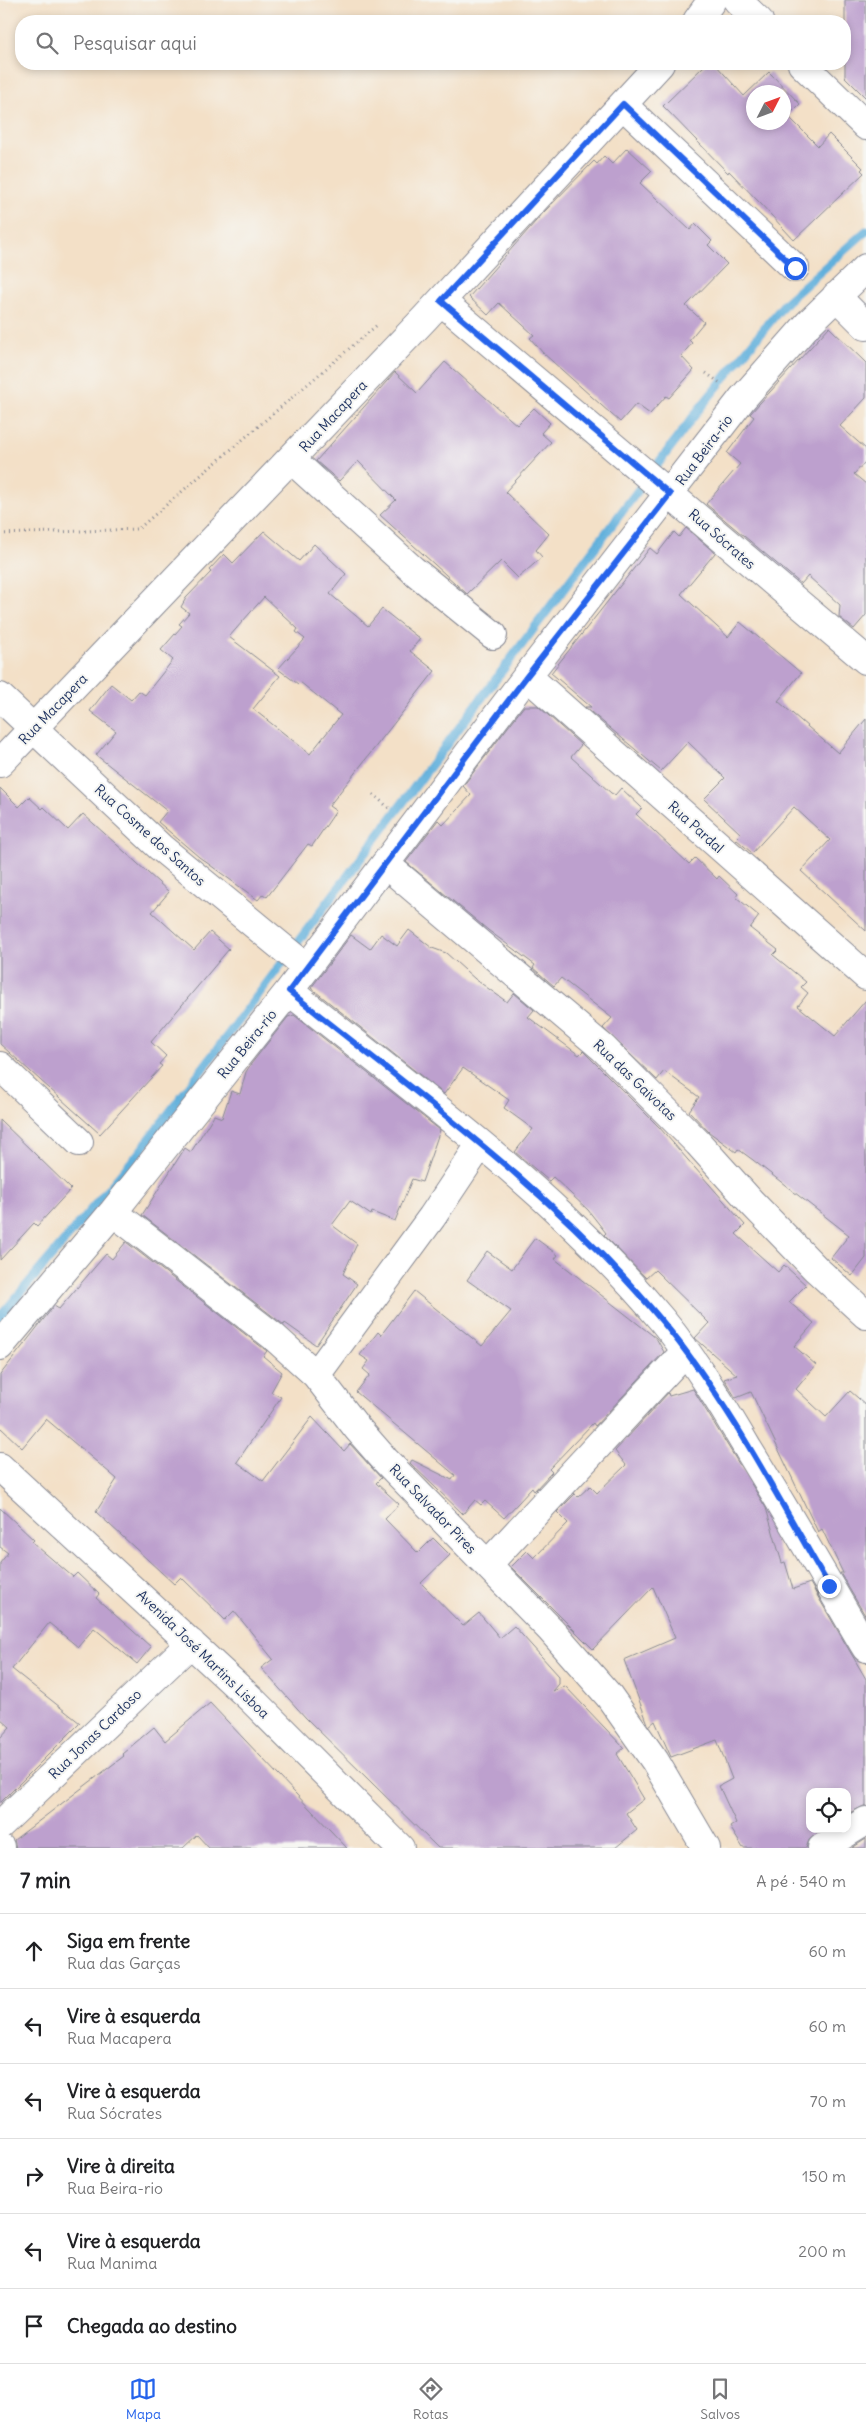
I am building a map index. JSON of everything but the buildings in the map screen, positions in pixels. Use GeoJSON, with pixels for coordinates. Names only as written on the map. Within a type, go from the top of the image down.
{"type":"FeatureCollection","features":[{"type":"Feature","properties":{"kind":"street"},"geometry":{"type":"LineString","coordinates":[[702,15],[712,0]]}},
{"type":"Feature","properties":{"kind":"street"},"geometry":{"type":"LineString","coordinates":[[737,0],[753,15]]}},
{"type":"Feature","properties":{"kind":"street","name":"Rua Macapera"},"geometry":{"type":"LineString","coordinates":[[0,763],[292,460],[654,70]]}},
{"type":"Feature","properties":{"kind":"street"},"geometry":{"type":"LineString","coordinates":[[808,70],[866,126]]}},
{"type":"Feature","properties":{"kind":"street"},"geometry":{"type":"LineString","coordinates":[[623,104],[795,268]]}},
{"type":"Feature","properties":{"kind":"street","name":"Rua Beira-rio"},"geometry":{"type":"LineString","coordinates":[[0,1346],[113,1212],[289,991],[301,963],[385,864],[666,491],[767,369],[836,296],[866,268]]}},
{"type":"Feature","properties":{"kind":"street"},"geometry":{"type":"LineString","coordinates":[[836,296],[866,326]]}},
{"type":"Feature","properties":{"kind":"street","name":"Rua Sócrates"},"geometry":{"type":"LineString","coordinates":[[441,301],[866,660]]}},
{"type":"Feature","properties":{"kind":"street"},"geometry":{"type":"LineString","coordinates":[[292,460],[413,570],[493,635]]}},
{"type":"Feature","properties":{"kind":"street","name":"Rua Pardal"},"geometry":{"type":"LineString","coordinates":[[527,676],[866,976]]}},
{"type":"Feature","properties":{"kind":"street","name":"Rua Cosme dos Santos"},"geometry":{"type":"LineString","coordinates":[[0,697],[33,730],[160,847],[301,963]]}},
{"type":"Feature","properties":{"kind":"street","name":"Rua das Gaivotas"},"geometry":{"type":"LineString","coordinates":[[385,864],[603,1048],[698,1143],[752,1203],[816,1269],[866,1315]]}},
{"type":"Feature","properties":{"kind":"street"},"geometry":{"type":"LineString","coordinates":[[289,991],[480,1145],[557,1210],[612,1265],[662,1321],[686,1352],[742,1438],[866,1648]]}},
{"type":"Feature","properties":{"kind":"street"},"geometry":{"type":"LineString","coordinates":[[0,1066],[79,1142]]}},
{"type":"Feature","properties":{"kind":"street"},"geometry":{"type":"LineString","coordinates":[[316,1375],[432,1217],[480,1145]]}},
{"type":"Feature","properties":{"kind":"street","name":"Rua Salvador Pires"},"geometry":{"type":"LineString","coordinates":[[113,1212],[273,1336],[316,1375],[357,1428],[385,1460],[552,1630],[608,1696],[655,1761],[706,1848]]}},
{"type":"Feature","properties":{"kind":"street"},"geometry":{"type":"LineString","coordinates":[[488,1564],[686,1352]]}},
{"type":"Feature","properties":{"kind":"street","name":"Avenida José Martins Lisboa"},"geometry":{"type":"LineString","coordinates":[[0,1467],[252,1700],[400,1848]]}},
{"type":"Feature","properties":{"kind":"street","name":"Rua Jonas Cardoso"},"geometry":{"type":"LineString","coordinates":[[0,1824],[191,1643]]}},
{"type":"Feature","properties":{"kind":"street"},"geometry":{"type":"LineString","coordinates":[[822,1848],[866,1821]]}},
{"type":"Feature","properties":{"kind":"path"},"geometry":{"type":"LineString","coordinates":[[0,534],[138,529],[378,324]]}},
{"type":"Feature","properties":{"kind":"path"},"geometry":{"type":"LineString","coordinates":[[373,794],[383,803]]}},
{"type":"Feature","properties":{"kind":"waterway"},"geometry":{"type":"LineString","coordinates":[[0,1317],[139,1153],[700,408],[786,302],[866,231]]}},
{"type":"Feature","properties":{"kind":"route"},"geometry":{"type":"LineString","coordinates":[[795,268],[623,104],[441,301],[626,459],[670,494],[527,676],[289,991],[480,1145],[557,1210],[618,1272],[662,1321],[686,1352],[721,1405],[829,1586]]}}]}
